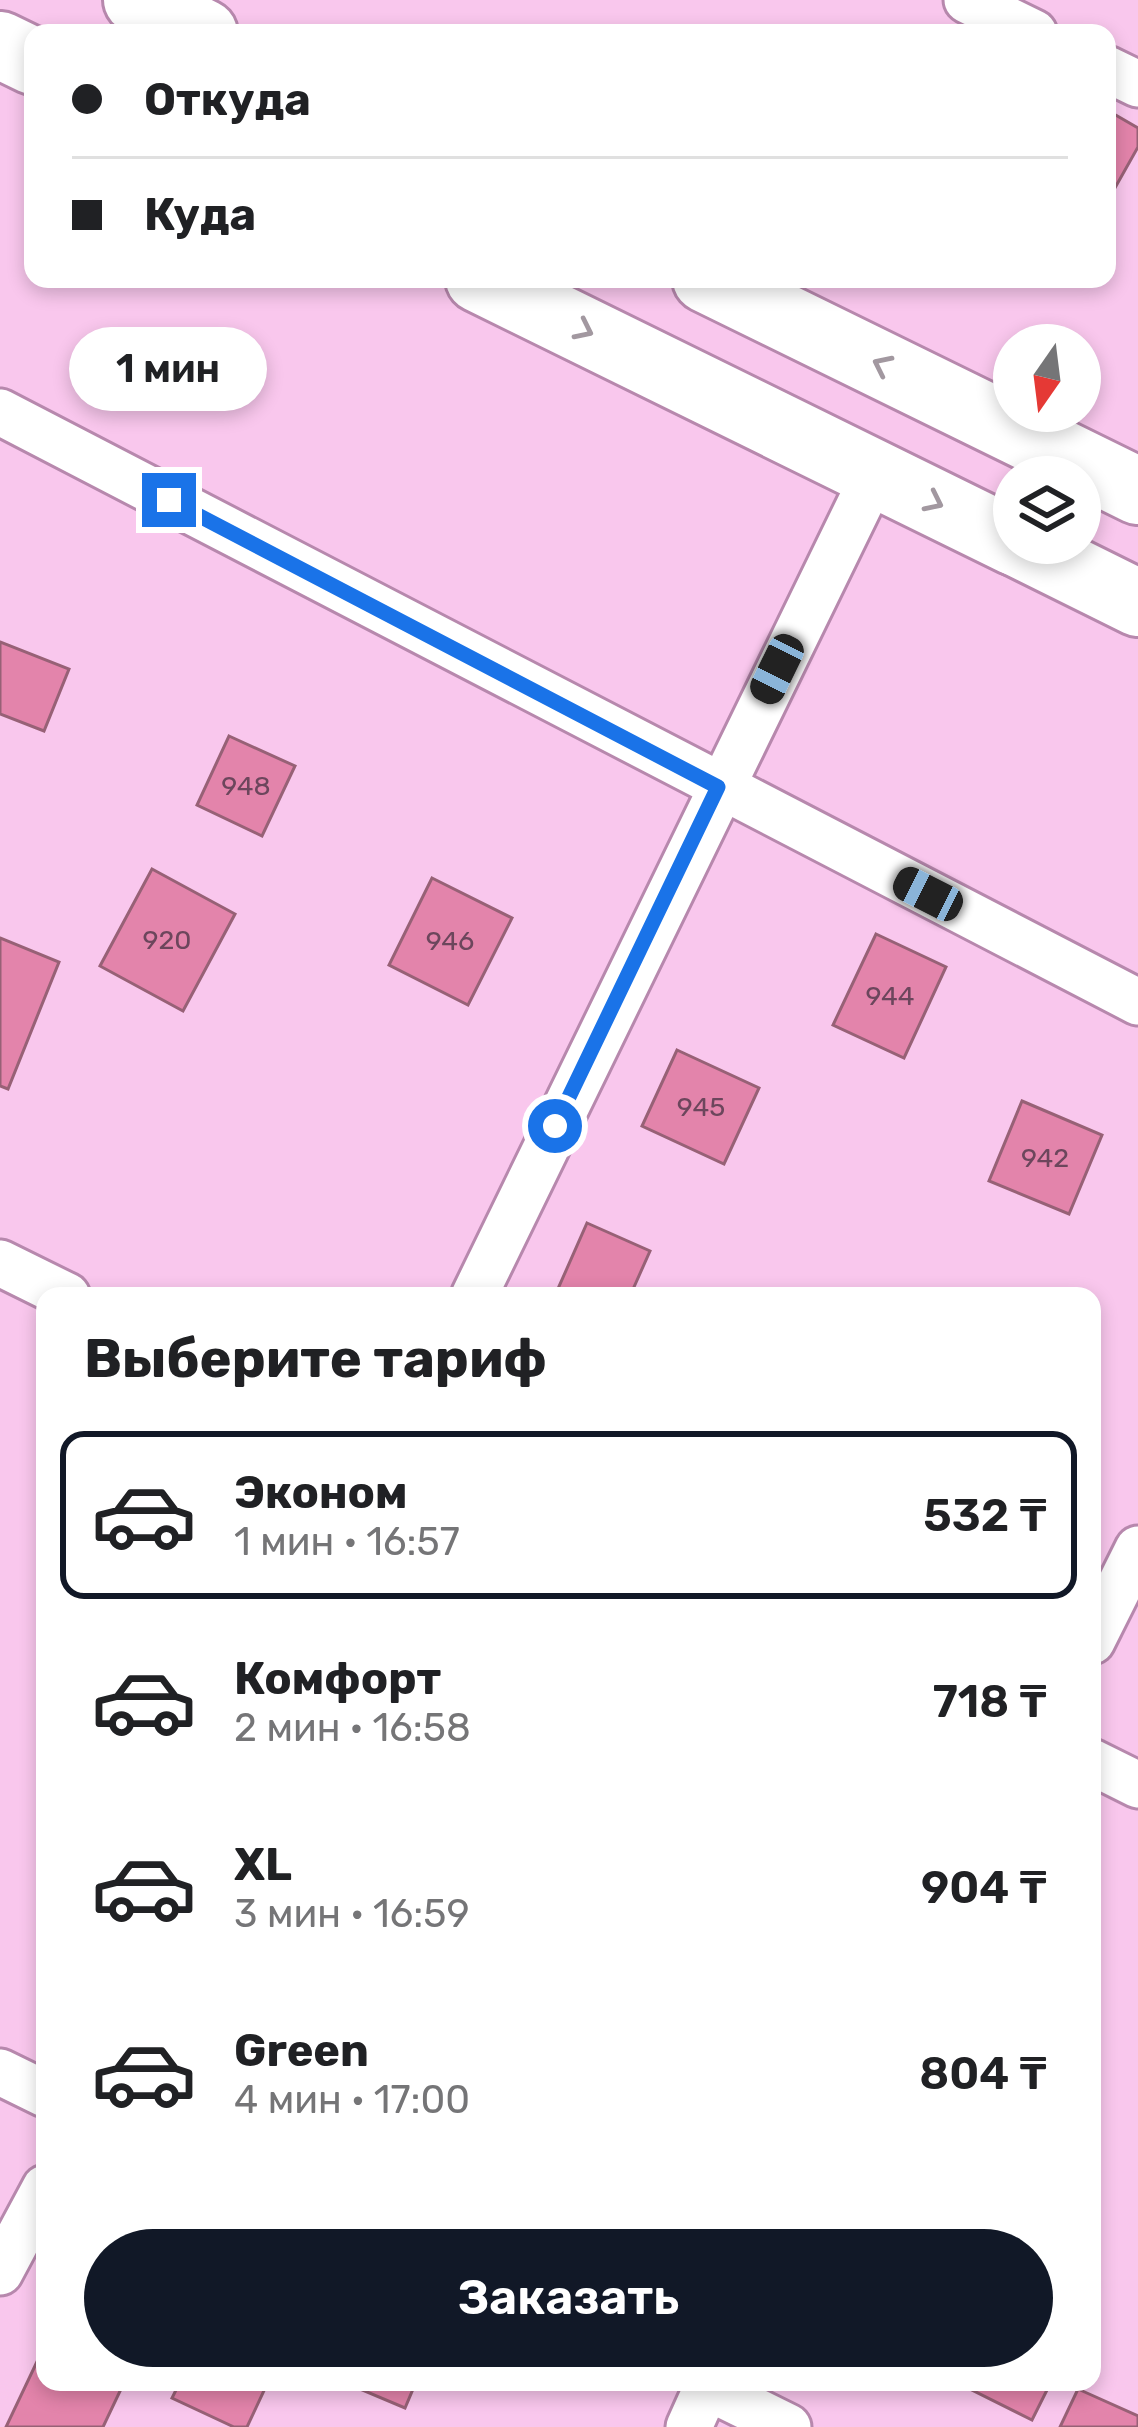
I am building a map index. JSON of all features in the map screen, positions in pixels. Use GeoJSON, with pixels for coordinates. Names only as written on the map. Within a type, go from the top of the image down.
{"type":"FeatureCollection","features":[{"type":"Feature","properties":{"kind":"main road"},"geometry":{"type":"LineString","coordinates":[[136,0],[185,24]]}},
{"type":"Feature","properties":{"kind":"main road"},"geometry":{"type":"LineString","coordinates":[[497,288],[993,531]]}},
{"type":"Feature","properties":{"kind":"main road"},"geometry":{"type":"LineString","coordinates":[[724,288],[1138,491]]}},
{"type":"Feature","properties":{"kind":"main road"},"geometry":{"type":"LineString","coordinates":[[1059,564],[1138,603]]}},
{"type":"Feature","properties":{"kind":"street"},"geometry":{"type":"LineString","coordinates":[[968,0],[1016,24]]}},
{"type":"Feature","properties":{"kind":"street"},"geometry":{"type":"LineString","coordinates":[[0,412],[1138,1002]]}},
{"type":"Feature","properties":{"kind":"street"},"geometry":{"type":"LineString","coordinates":[[478,1287],[875,473]]}},
{"type":"Feature","properties":{"kind":"street"},"geometry":{"type":"LineString","coordinates":[[0,1263],[49,1287]]}},
{"type":"Feature","properties":{"kind":"street"},"geometry":{"type":"LineString","coordinates":[[1101,1623],[1138,1549]]}},
{"type":"Feature","properties":{"kind":"street"},"geometry":{"type":"LineString","coordinates":[[1101,1766],[1138,1785]]}},
{"type":"Feature","properties":{"kind":"street"},"geometry":{"type":"LineString","coordinates":[[0,2072],[36,2090]]}},
{"type":"Feature","properties":{"kind":"street"},"geometry":{"type":"LineString","coordinates":[[0,2272],[36,2205]]}},
{"type":"Feature","properties":{"kind":"street"},"geometry":{"type":"LineString","coordinates":[[700,2395],[788,2427]]}},
{"type":"Feature","properties":{"kind":"building"},"geometry":{"type":"Polygon","coordinates":[[[1116,115],[1138,128],[1138,147],[1116,186],[1116,115]]]}},
{"type":"Feature","properties":{"kind":"building"},"geometry":{"type":"Polygon","coordinates":[[[0,642],[69,669],[44,731],[0,714],[0,642]]]}},
{"type":"Feature","properties":{"kind":"building"},"geometry":{"type":"Polygon","coordinates":[[[229,736],[295,766],[262,836],[197,805],[229,736]]]}},
{"type":"Feature","properties":{"kind":"building"},"geometry":{"type":"Polygon","coordinates":[[[152,869],[235,914],[183,1011],[100,966],[152,869]]]}},
{"type":"Feature","properties":{"kind":"building"},"geometry":{"type":"Polygon","coordinates":[[[432,878],[512,918],[468,1005],[389,965],[432,878]]]}},
{"type":"Feature","properties":{"kind":"building"},"geometry":{"type":"Polygon","coordinates":[[[876,934],[946,967],[904,1058],[833,1025],[876,934]]]}},
{"type":"Feature","properties":{"kind":"building"},"geometry":{"type":"Polygon","coordinates":[[[0,938],[59,962],[8,1089],[0,1086],[0,938]]]}},
{"type":"Feature","properties":{"kind":"building"},"geometry":{"type":"Polygon","coordinates":[[[677,1050],[759,1088],[724,1164],[642,1126],[677,1050]]]}},
{"type":"Feature","properties":{"kind":"building"},"geometry":{"type":"Polygon","coordinates":[[[1022,1101],[1102,1135],[1069,1214],[989,1181],[1022,1101]]]}},
{"type":"Feature","properties":{"kind":"building"},"geometry":{"type":"Polygon","coordinates":[[[587,1223],[650,1251],[634,1287],[559,1287],[587,1223]]]}},
{"type":"Feature","properties":{"kind":"building"},"geometry":{"type":"Polygon","coordinates":[[[36,2364],[36,2391],[120,2391],[103,2427],[6,2427],[36,2364]]]}},
{"type":"Feature","properties":{"kind":"building"},"geometry":{"type":"Polygon","coordinates":[[[176,2391],[264,2391],[247,2427],[234,2427],[172,2398],[176,2391]]]}},
{"type":"Feature","properties":{"kind":"building"},"geometry":{"type":"Polygon","coordinates":[[[365,2391],[412,2391],[405,2408],[365,2391]]]}},
{"type":"Feature","properties":{"kind":"building"},"geometry":{"type":"Polygon","coordinates":[[[974,2391],[1046,2391],[1032,2420],[974,2391]]]}},
{"type":"Feature","properties":{"kind":"building"},"geometry":{"type":"Polygon","coordinates":[[[1077,2391],[1138,2416],[1138,2427],[1060,2427],[1077,2391]]]}},
{"type":"Feature","properties":{"kind":"route"},"geometry":{"type":"LineString","coordinates":[[169,500],[718,787],[555,1126]]}}]}
